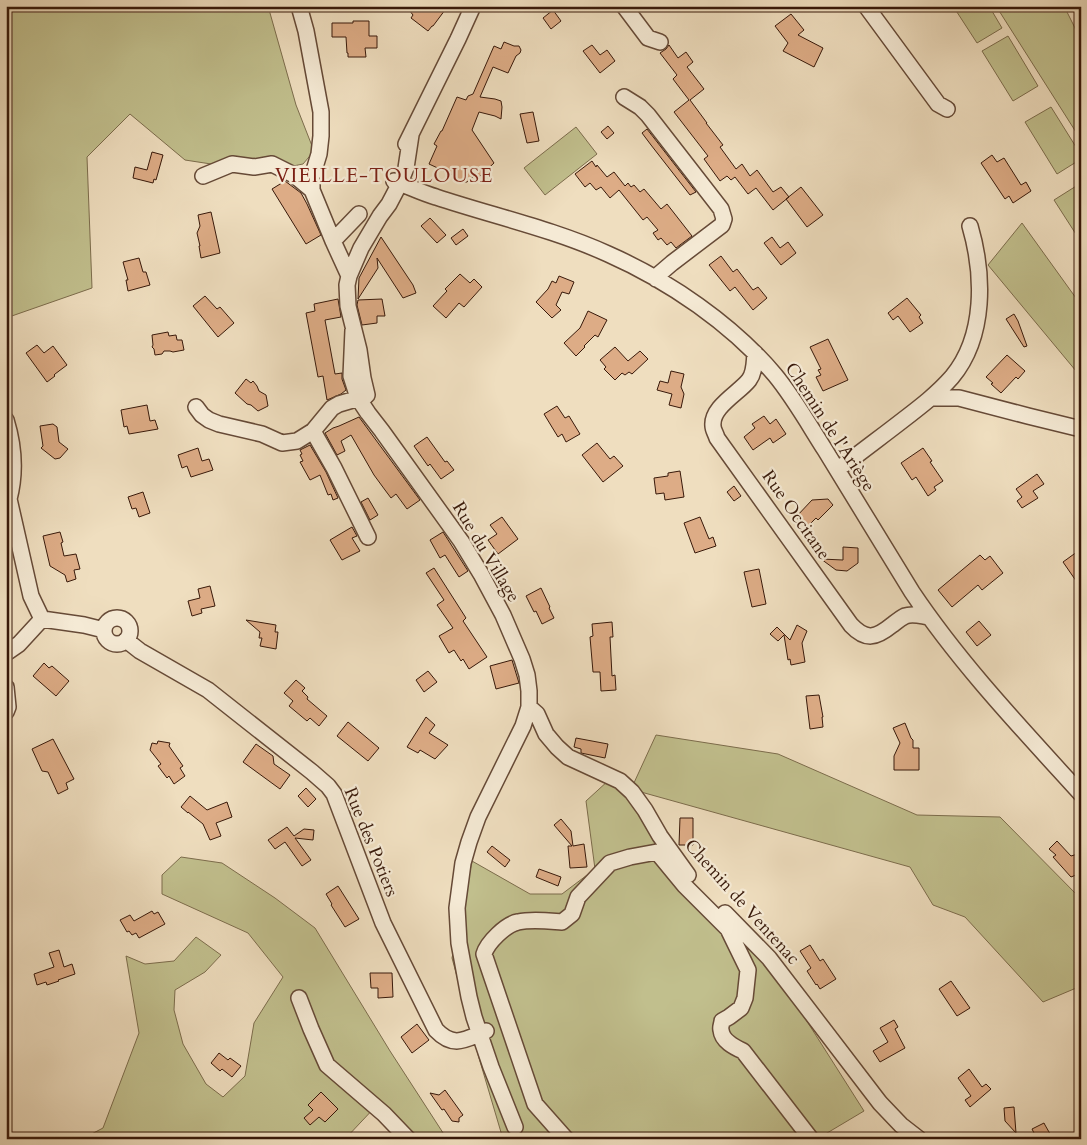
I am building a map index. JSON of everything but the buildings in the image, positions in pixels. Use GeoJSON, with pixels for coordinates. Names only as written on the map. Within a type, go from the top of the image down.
{"type":"FeatureCollection","features":[{"type":"Feature","properties":{"kind":"street"},"geometry":{"type":"LineString","coordinates":[[299,6],[306,31],[321,112],[319,154],[312,177],[312,190],[349,276]]}},
{"type":"Feature","properties":{"kind":"street"},"geometry":{"type":"LineString","coordinates":[[624,6],[648,38],[660,42]]}},
{"type":"Feature","properties":{"kind":"street"},"geometry":{"type":"LineString","coordinates":[[866,6],[938,104],[947,109]]}},
{"type":"Feature","properties":{"kind":"street","name":"Rue du Village"},"geometry":{"type":"LineString","coordinates":[[469,8],[411,135],[406,168],[397,182],[389,204],[361,248],[349,276],[346,293],[353,330],[351,376],[363,397],[368,413],[461,541],[503,615],[525,667],[529,691],[529,707]]}},
{"type":"Feature","properties":{"kind":"street"},"geometry":{"type":"LineString","coordinates":[[624,97],[648,114],[721,208],[724,219],[722,225],[672,263],[656,279]]}},
{"type":"Feature","properties":{"kind":"street"},"geometry":{"type":"LineString","coordinates":[[203,176],[232,164],[254,166],[272,164],[294,174],[312,190]]}},
{"type":"Feature","properties":{"kind":"street","name":"Chemin de l'Ariège"},"geometry":{"type":"LineString","coordinates":[[397,182],[435,197],[584,244],[609,254],[697,304],[725,326],[754,353],[788,392],[929,617],[963,661],[1081,794]]}},
{"type":"Feature","properties":{"kind":"street"},"geometry":{"type":"LineString","coordinates":[[333,241],[359,214]]}},
{"type":"Feature","properties":{"kind":"street"},"geometry":{"type":"LineString","coordinates":[[837,470],[931,398],[952,377],[965,355],[974,333],[979,306],[980,281],[976,247],[970,226]]}},
{"type":"Feature","properties":{"kind":"street"},"geometry":{"type":"LineString","coordinates":[[750,379],[755,368],[754,353]]}},
{"type":"Feature","properties":{"kind":"street"},"geometry":{"type":"LineString","coordinates":[[750,379],[775,375]]}},
{"type":"Feature","properties":{"kind":"street"},"geometry":{"type":"LineString","coordinates":[[952,377],[960,398]]}},
{"type":"Feature","properties":{"kind":"street","name":"Rue Occitane"},"geometry":{"type":"LineString","coordinates":[[750,379],[722,406],[714,418],[713,427],[717,438],[851,625],[858,632],[868,636],[876,635],[903,617]]}},
{"type":"Feature","properties":{"kind":"street"},"geometry":{"type":"LineString","coordinates":[[196,407],[209,420],[262,434],[282,443],[297,441],[313,431],[332,408],[339,404],[363,397]]}},
{"type":"Feature","properties":{"kind":"street"},"geometry":{"type":"LineString","coordinates":[[931,398],[960,398],[1081,429]]}},
{"type":"Feature","properties":{"kind":"street"},"geometry":{"type":"LineString","coordinates":[[6,420],[10,431],[14,468],[8,499],[31,596],[42,619],[20,644],[6,653]]}},
{"type":"Feature","properties":{"kind":"street"},"geometry":{"type":"LineString","coordinates":[[313,431],[334,468],[368,537]]}},
{"type":"Feature","properties":{"kind":"street"},"geometry":{"type":"LineString","coordinates":[[903,617],[912,592]]}},
{"type":"Feature","properties":{"kind":"street"},"geometry":{"type":"LineString","coordinates":[[903,617],[911,614],[929,617]]}},
{"type":"Feature","properties":{"kind":"street","name":"Rue des Potiers"},"geometry":{"type":"LineString","coordinates":[[42,619],[104,630],[105,637],[112,643],[122,643],[126,640],[140,651],[208,690],[328,786],[334,794],[383,923],[436,1030],[450,1041],[466,1040],[483,1032]]}},
{"type":"Feature","properties":{"kind":"street"},"geometry":{"type":"LineString","coordinates":[[6,687],[8,707],[6,712]]}},
{"type":"Feature","properties":{"kind":"street"},"geometry":{"type":"LineString","coordinates":[[516,1133],[512,1104],[483,1032],[479,1003],[465,969],[459,943],[457,908],[463,863],[469,842],[478,818],[523,726],[529,707]]}},
{"type":"Feature","properties":{"kind":"street","name":"Chemin de Ventenac"},"geometry":{"type":"LineString","coordinates":[[529,707],[537,714],[546,734],[568,757],[620,781],[632,792],[681,866],[700,890],[745,932],[769,958],[880,1103],[919,1139]]}},
{"type":"Feature","properties":{"kind":"street"},"geometry":{"type":"LineString","coordinates":[[566,1139],[535,1104],[484,954],[493,939],[516,922],[562,922],[572,914],[578,897],[610,864],[630,857],[657,852],[685,886],[728,928],[748,970],[745,998],[741,1008],[722,1021],[721,1030],[724,1038],[733,1046],[743,1051],[811,1139]]}},
{"type":"Feature","properties":{"kind":"street"},"geometry":{"type":"LineString","coordinates":[[299,998],[327,1064],[384,1114],[408,1139]]}},
{"type":"Feature","properties":{"kind":"shaded area"},"geometry":{"type":"Polygon","coordinates":[[[6,6],[268,6],[296,105],[314,151],[303,164],[263,172],[185,160],[130,114],[87,157],[92,288],[6,318],[6,6]]]}},
{"type":"Feature","properties":{"kind":"shaded area"},"geometry":{"type":"Polygon","coordinates":[[[953,6],[989,6],[1002,28],[977,43],[953,6]]]}},
{"type":"Feature","properties":{"kind":"shaded area"},"geometry":{"type":"Polygon","coordinates":[[[996,6],[1064,6],[1081,40],[1081,140],[996,6]]]}},
{"type":"Feature","properties":{"kind":"shaded area"},"geometry":{"type":"Polygon","coordinates":[[[1008,36],[1038,86],[1013,101],[982,51],[1008,36]]]}},
{"type":"Feature","properties":{"kind":"shaded area"},"geometry":{"type":"Polygon","coordinates":[[[1051,107],[1081,155],[1081,159],[1057,174],[1025,122],[1051,107]]]}},
{"type":"Feature","properties":{"kind":"shaded area"},"geometry":{"type":"Polygon","coordinates":[[[576,127],[597,154],[545,195],[524,168],[576,127]]]}},
{"type":"Feature","properties":{"kind":"shaded area"},"geometry":{"type":"Polygon","coordinates":[[[1081,183],[1081,242],[1054,200],[1081,183]]]}},
{"type":"Feature","properties":{"kind":"shaded area"},"geometry":{"type":"Polygon","coordinates":[[[1022,223],[1081,305],[1081,377],[988,265],[1022,223]]]}},
{"type":"Feature","properties":{"kind":"shaded area"},"geometry":{"type":"Polygon","coordinates":[[[656,735],[778,754],[917,815],[1000,817],[1081,899],[1081,986],[1043,1002],[965,917],[933,905],[910,867],[641,792],[639,815],[716,914],[757,952],[796,1004],[864,1111],[817,1139],[503,1139],[452,958],[472,861],[530,894],[562,894],[595,869],[586,801],[609,780],[633,785],[656,735]]]}},
{"type":"Feature","properties":{"kind":"shaded area"},"geometry":{"type":"Polygon","coordinates":[[[181,857],[222,863],[275,898],[315,928],[390,1051],[447,1139],[411,1139],[377,1105],[345,1139],[82,1139],[103,1128],[139,1033],[126,956],[145,964],[174,961],[196,937],[221,955],[205,972],[175,990],[174,1010],[183,1044],[206,1084],[223,1097],[245,1076],[254,1023],[283,977],[248,933],[162,894],[162,875],[181,857]]]}},
{"type":"Feature","properties":{"kind":"district","name":"VIEILLE-TOULOUSE"},"geometry":{"type":"Point","coordinates":[384,175]}}]}
